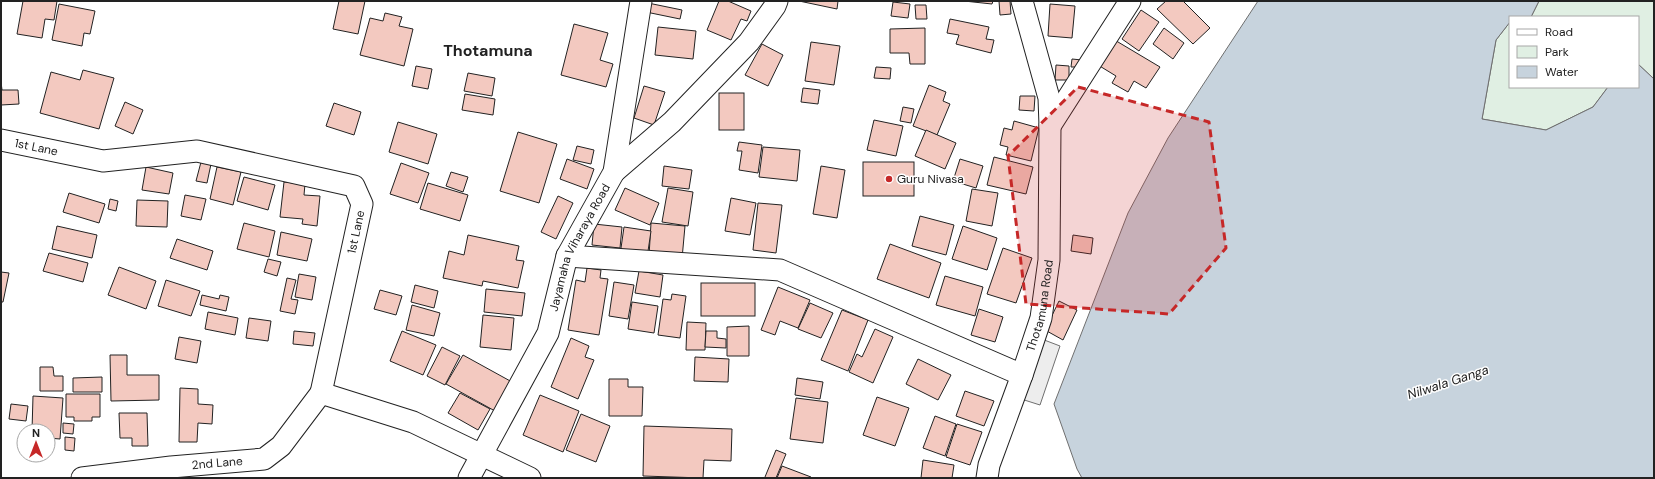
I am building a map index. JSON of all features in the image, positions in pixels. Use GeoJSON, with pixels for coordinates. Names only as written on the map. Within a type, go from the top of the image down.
{"type":"FeatureCollection","features":[{"type":"Feature","properties":{"kind":"street","name":"Jayamaha Viharaya Road"},"geometry":{"type":"LineString","coordinates":[[469,478],[548,333],[567,256],[614,172],[641,1]]}},
{"type":"Feature","properties":{"kind":"street"},"geometry":{"type":"LineString","coordinates":[[614,172],[672,122],[749,42],[777,1]]}},
{"type":"Feature","properties":{"kind":"street","name":"Thotamuna Road"},"geometry":{"type":"LineString","coordinates":[[988,478],[989,465],[1041,318],[1049,260],[1049,98],[1022,1]]}},
{"type":"Feature","properties":{"kind":"street"},"geometry":{"type":"LineString","coordinates":[[1050,126],[1130,1]]}},
{"type":"Feature","properties":{"kind":"street","name":"1st Lane"},"geometry":{"type":"LineString","coordinates":[[1,140],[103,161],[197,151],[354,186],[362,204],[321,393]]}},
{"type":"Feature","properties":{"kind":"street"},"geometry":{"type":"LineString","coordinates":[[567,256],[780,270],[1022,375]]}},
{"type":"Feature","properties":{"kind":"street"},"geometry":{"type":"LineString","coordinates":[[321,393],[413,422],[530,478]]}},
{"type":"Feature","properties":{"kind":"street","name":"2nd Lane"},"geometry":{"type":"LineString","coordinates":[[82,478],[171,467],[264,459],[280,446],[321,393]]}},
{"type":"Feature","properties":{"kind":"highlighted area"},"geometry":{"type":"Polygon","coordinates":[[[1078,87],[1209,122],[1226,248],[1169,314],[1026,304],[1008,156],[1078,87]]]}},
{"type":"Feature","properties":{"kind":"green space"},"geometry":{"type":"Polygon","coordinates":[[[1539,1],[1654,1],[1654,79],[1639,65],[1639,16],[1532,16],[1539,1]]]}},
{"type":"Feature","properties":{"kind":"green space"},"geometry":{"type":"Polygon","coordinates":[[[1509,23],[1509,88],[1607,88],[1593,107],[1546,130],[1482,119],[1496,40],[1509,23]]]}},
{"type":"Feature","properties":{"kind":"shaded area"},"geometry":{"type":"Polygon","coordinates":[[[1039,338],[1060,346],[1040,405],[1018,398],[1039,338]]]}},
{"type":"Feature","properties":{"kind":"water","name":"Nilwala Ganga"},"geometry":{"type":"Polygon","coordinates":[[[1258,1],[1539,1],[1532,16],[1509,16],[1509,23],[1496,40],[1482,119],[1546,130],[1593,107],[1607,88],[1639,88],[1639,65],[1654,79],[1654,478],[1082,478],[1077,469],[1054,404],[1128,213],[1168,138],[1258,1]]]}},
{"type":"Feature","properties":{"kind":"building"},"geometry":{"type":"Polygon","coordinates":[[[23,1],[57,1],[54,20],[45,19],[42,38],[17,34],[23,1]]]}},
{"type":"Feature","properties":{"kind":"building"},"geometry":{"type":"Polygon","coordinates":[[[339,1],[365,1],[358,34],[333,29],[339,1]]]}},
{"type":"Feature","properties":{"kind":"building"},"geometry":{"type":"Polygon","coordinates":[[[719,1],[728,1],[751,11],[747,21],[741,19],[731,40],[707,30],[719,1]]]}},
{"type":"Feature","properties":{"kind":"building"},"geometry":{"type":"Polygon","coordinates":[[[799,1],[838,1],[837,9],[799,1]]]}},
{"type":"Feature","properties":{"kind":"building"},"geometry":{"type":"Polygon","coordinates":[[[964,1],[993,1],[992,4],[964,1]]]}},
{"type":"Feature","properties":{"kind":"building"},"geometry":{"type":"Polygon","coordinates":[[[999,1],[1010,1],[1011,14],[1000,15],[999,1]]]}},
{"type":"Feature","properties":{"kind":"building"},"geometry":{"type":"Polygon","coordinates":[[[1166,1],[1183,1],[1210,28],[1193,44],[1157,9],[1166,1]]]}},
{"type":"Feature","properties":{"kind":"building"},"geometry":{"type":"Polygon","coordinates":[[[893,2],[910,4],[908,18],[891,16],[893,2]]]}},
{"type":"Feature","properties":{"kind":"building"},"geometry":{"type":"Polygon","coordinates":[[[648,3],[682,10],[680,19],[646,12],[648,3]]]}},
{"type":"Feature","properties":{"kind":"building"},"geometry":{"type":"Polygon","coordinates":[[[59,4],[95,11],[90,34],[84,33],[82,46],[52,40],[59,4]]]}},
{"type":"Feature","properties":{"kind":"building"},"geometry":{"type":"Polygon","coordinates":[[[1050,4],[1075,6],[1072,38],[1048,36],[1050,4]]]}},
{"type":"Feature","properties":{"kind":"building"},"geometry":{"type":"Polygon","coordinates":[[[915,5],[926,5],[927,19],[916,19],[915,5]]]}},
{"type":"Feature","properties":{"kind":"building"},"geometry":{"type":"Polygon","coordinates":[[[1141,10],[1159,22],[1139,51],[1122,39],[1141,10]]]}},
{"type":"Feature","properties":{"kind":"building"},"geometry":{"type":"Polygon","coordinates":[[[385,13],[402,17],[399,26],[413,29],[404,66],[360,55],[370,18],[383,21],[385,13]]]}},
{"type":"Feature","properties":{"kind":"building"},"geometry":{"type":"Polygon","coordinates":[[[950,19],[989,27],[986,39],[994,40],[991,53],[956,44],[959,35],[947,33],[950,19]]]}},
{"type":"Feature","properties":{"kind":"building"},"geometry":{"type":"Polygon","coordinates":[[[574,24],[608,33],[600,60],[613,64],[606,87],[561,75],[574,24]]]}},
{"type":"Feature","properties":{"kind":"building"},"geometry":{"type":"Polygon","coordinates":[[[658,27],[696,31],[693,59],[655,55],[658,27]]]}},
{"type":"Feature","properties":{"kind":"building"},"geometry":{"type":"Polygon","coordinates":[[[925,28],[925,64],[910,64],[909,53],[890,53],[890,29],[925,28]]]}},
{"type":"Feature","properties":{"kind":"building"},"geometry":{"type":"Polygon","coordinates":[[[1164,28],[1184,43],[1173,59],[1153,44],[1164,28]]]}},
{"type":"Feature","properties":{"kind":"building"},"geometry":{"type":"Polygon","coordinates":[[[1113,39],[1160,67],[1146,88],[1134,81],[1128,92],[1112,83],[1116,76],[1098,65],[1113,39]]]}},
{"type":"Feature","properties":{"kind":"building"},"geometry":{"type":"Polygon","coordinates":[[[811,42],[840,46],[834,85],[805,81],[811,42]]]}},
{"type":"Feature","properties":{"kind":"building"},"geometry":{"type":"Polygon","coordinates":[[[762,44],[783,55],[768,86],[745,75],[762,44]]]}},
{"type":"Feature","properties":{"kind":"building"},"geometry":{"type":"Polygon","coordinates":[[[1072,59],[1082,60],[1081,67],[1071,67],[1072,59]]]}},
{"type":"Feature","properties":{"kind":"building"},"geometry":{"type":"Polygon","coordinates":[[[1056,65],[1069,66],[1069,80],[1055,80],[1056,65]]]}},
{"type":"Feature","properties":{"kind":"building"},"geometry":{"type":"Polygon","coordinates":[[[416,66],[432,69],[428,89],[412,86],[416,66]]]}},
{"type":"Feature","properties":{"kind":"building"},"geometry":{"type":"Polygon","coordinates":[[[876,67],[891,68],[890,79],[874,78],[876,67]]]}},
{"type":"Feature","properties":{"kind":"building"},"geometry":{"type":"Polygon","coordinates":[[[83,70],[114,78],[99,129],[40,113],[51,72],[80,80],[83,70]]]}},
{"type":"Feature","properties":{"kind":"building"},"geometry":{"type":"Polygon","coordinates":[[[468,73],[495,78],[492,96],[464,91],[468,73]]]}},
{"type":"Feature","properties":{"kind":"building"},"geometry":{"type":"Polygon","coordinates":[[[1,82],[2,90],[18,90],[19,104],[1,105],[1,82]]]}},
{"type":"Feature","properties":{"kind":"building"},"geometry":{"type":"Polygon","coordinates":[[[929,85],[946,92],[943,101],[950,104],[937,135],[913,126],[929,85]]]}},
{"type":"Feature","properties":{"kind":"building"},"geometry":{"type":"Polygon","coordinates":[[[644,86],[665,92],[654,125],[634,118],[644,86]]]}},
{"type":"Feature","properties":{"kind":"building"},"geometry":{"type":"Polygon","coordinates":[[[803,88],[820,90],[818,104],[801,102],[803,88]]]}},
{"type":"Feature","properties":{"kind":"building"},"geometry":{"type":"Polygon","coordinates":[[[719,93],[744,93],[744,130],[719,130],[719,93]]]}},
{"type":"Feature","properties":{"kind":"building"},"geometry":{"type":"Polygon","coordinates":[[[465,94],[495,99],[493,115],[462,110],[465,94]]]}},
{"type":"Feature","properties":{"kind":"building"},"geometry":{"type":"Polygon","coordinates":[[[1020,96],[1035,96],[1034,111],[1019,110],[1020,96]]]}},
{"type":"Feature","properties":{"kind":"building"},"geometry":{"type":"Polygon","coordinates":[[[125,102],[143,110],[133,134],[115,126],[125,102]]]}},
{"type":"Feature","properties":{"kind":"building"},"geometry":{"type":"Polygon","coordinates":[[[334,103],[361,112],[354,135],[326,126],[334,103]]]}},
{"type":"Feature","properties":{"kind":"building"},"geometry":{"type":"Polygon","coordinates":[[[903,107],[914,109],[911,123],[900,121],[903,107]]]}},
{"type":"Feature","properties":{"kind":"building"},"geometry":{"type":"Polygon","coordinates":[[[874,120],[903,126],[896,156],[867,150],[874,120]]]}},
{"type":"Feature","properties":{"kind":"building"},"geometry":{"type":"Polygon","coordinates":[[[1014,121],[1039,128],[1031,161],[1006,155],[1008,147],[1000,145],[1004,128],[1012,130],[1014,121]]]}},
{"type":"Feature","properties":{"kind":"building"},"geometry":{"type":"Polygon","coordinates":[[[398,122],[437,134],[428,164],[389,152],[398,122]]]}},
{"type":"Feature","properties":{"kind":"building"},"geometry":{"type":"Polygon","coordinates":[[[926,130],[956,143],[945,169],[915,156],[926,130]]]}},
{"type":"Feature","properties":{"kind":"building"},"geometry":{"type":"Polygon","coordinates":[[[518,132],[557,144],[539,203],[500,191],[518,132]]]}},
{"type":"Feature","properties":{"kind":"building"},"geometry":{"type":"Polygon","coordinates":[[[739,142],[762,145],[758,173],[739,170],[742,151],[737,151],[739,142]]]}},
{"type":"Feature","properties":{"kind":"building"},"geometry":{"type":"Polygon","coordinates":[[[577,146],[594,150],[591,164],[573,160],[577,146]]]}},
{"type":"Feature","properties":{"kind":"building"},"geometry":{"type":"Polygon","coordinates":[[[763,147],[800,150],[797,181],[759,177],[763,147]]]}},
{"type":"Feature","properties":{"kind":"building"},"geometry":{"type":"Polygon","coordinates":[[[994,157],[1033,167],[1026,194],[987,185],[994,157]]]}},
{"type":"Feature","properties":{"kind":"building"},"geometry":{"type":"Polygon","coordinates":[[[567,159],[594,169],[587,189],[560,179],[567,159]]]}},
{"type":"Feature","properties":{"kind":"building"},"geometry":{"type":"Polygon","coordinates":[[[960,159],[983,166],[976,188],[953,181],[960,159]]]}},
{"type":"Feature","properties":{"kind":"building"},"geometry":{"type":"Polygon","coordinates":[[[201,162],[211,164],[207,183],[196,181],[201,162]]]}},
{"type":"Feature","properties":{"kind":"building","name":"Guru Nivasa"},"geometry":{"type":"Polygon","coordinates":[[[863,162],[914,162],[914,196],[863,196],[863,162]]]}},
{"type":"Feature","properties":{"kind":"building"},"geometry":{"type":"Polygon","coordinates":[[[401,163],[429,173],[418,203],[390,194],[401,163]]]}},
{"type":"Feature","properties":{"kind":"building"},"geometry":{"type":"Polygon","coordinates":[[[664,166],[692,170],[689,189],[662,186],[664,166]]]}},
{"type":"Feature","properties":{"kind":"building"},"geometry":{"type":"Polygon","coordinates":[[[821,166],[845,170],[837,218],[813,214],[821,166]]]}},
{"type":"Feature","properties":{"kind":"building"},"geometry":{"type":"Polygon","coordinates":[[[146,167],[173,173],[169,194],[142,190],[146,167]]]}},
{"type":"Feature","properties":{"kind":"building"},"geometry":{"type":"Polygon","coordinates":[[[217,167],[241,172],[233,205],[210,199],[217,167]]]}},
{"type":"Feature","properties":{"kind":"building"},"geometry":{"type":"Polygon","coordinates":[[[451,172],[468,177],[463,192],[446,186],[451,172]]]}},
{"type":"Feature","properties":{"kind":"building"},"geometry":{"type":"Polygon","coordinates":[[[244,177],[275,185],[268,210],[237,201],[244,177]]]}},
{"type":"Feature","properties":{"kind":"building"},"geometry":{"type":"Polygon","coordinates":[[[284,182],[305,184],[304,195],[320,196],[317,226],[302,224],[303,219],[280,217],[284,182]]]}},
{"type":"Feature","properties":{"kind":"building"},"geometry":{"type":"Polygon","coordinates":[[[428,183],[468,195],[460,221],[420,209],[428,183]]]}},
{"type":"Feature","properties":{"kind":"building"},"geometry":{"type":"Polygon","coordinates":[[[625,188],[659,203],[650,225],[615,210],[625,188]]]}},
{"type":"Feature","properties":{"kind":"building"},"geometry":{"type":"Polygon","coordinates":[[[668,188],[693,192],[688,226],[662,222],[668,188]]]}},
{"type":"Feature","properties":{"kind":"building"},"geometry":{"type":"Polygon","coordinates":[[[972,189],[998,193],[992,226],[966,221],[972,189]]]}},
{"type":"Feature","properties":{"kind":"building"},"geometry":{"type":"Polygon","coordinates":[[[69,193],[105,204],[99,223],[63,212],[69,193]]]}},
{"type":"Feature","properties":{"kind":"building"},"geometry":{"type":"Polygon","coordinates":[[[185,195],[206,199],[201,220],[181,216],[185,195]]]}},
{"type":"Feature","properties":{"kind":"building"},"geometry":{"type":"Polygon","coordinates":[[[558,196],[573,203],[556,239],[541,232],[558,196]]]}},
{"type":"Feature","properties":{"kind":"building"},"geometry":{"type":"Polygon","coordinates":[[[731,198],[756,203],[750,235],[725,231],[731,198]]]}},
{"type":"Feature","properties":{"kind":"building"},"geometry":{"type":"Polygon","coordinates":[[[110,199],[118,201],[116,211],[108,209],[110,199]]]}},
{"type":"Feature","properties":{"kind":"building"},"geometry":{"type":"Polygon","coordinates":[[[137,200],[168,201],[167,227],[136,226],[137,200]]]}},
{"type":"Feature","properties":{"kind":"building"},"geometry":{"type":"Polygon","coordinates":[[[758,203],[782,205],[776,253],[753,250],[758,203]]]}},
{"type":"Feature","properties":{"kind":"building"},"geometry":{"type":"Polygon","coordinates":[[[920,216],[954,225],[946,255],[912,246],[920,216]]]}},
{"type":"Feature","properties":{"kind":"building"},"geometry":{"type":"Polygon","coordinates":[[[244,223],[275,231],[269,257],[237,249],[244,223]]]}},
{"type":"Feature","properties":{"kind":"building"},"geometry":{"type":"Polygon","coordinates":[[[651,223],[685,226],[682,259],[649,256],[651,223]]]}},
{"type":"Feature","properties":{"kind":"building"},"geometry":{"type":"Polygon","coordinates":[[[594,224],[622,227],[620,248],[592,245],[594,224]]]}},
{"type":"Feature","properties":{"kind":"building"},"geometry":{"type":"Polygon","coordinates":[[[57,226],[97,235],[92,258],[52,249],[57,226]]]}},
{"type":"Feature","properties":{"kind":"building"},"geometry":{"type":"Polygon","coordinates":[[[963,226],[997,238],[987,270],[952,259],[963,226]]]}},
{"type":"Feature","properties":{"kind":"building"},"geometry":{"type":"Polygon","coordinates":[[[624,227],[651,231],[647,258],[620,255],[624,227]]]}},
{"type":"Feature","properties":{"kind":"building"},"geometry":{"type":"Polygon","coordinates":[[[281,232],[312,239],[307,261],[277,255],[281,232]]]}},
{"type":"Feature","properties":{"kind":"building"},"geometry":{"type":"Polygon","coordinates":[[[468,235],[519,246],[516,260],[524,261],[518,288],[483,281],[482,286],[443,278],[449,251],[464,255],[468,235]]]}},
{"type":"Feature","properties":{"kind":"building"},"geometry":{"type":"Polygon","coordinates":[[[1073,235],[1093,238],[1091,254],[1071,251],[1073,235]]]}},
{"type":"Feature","properties":{"kind":"building"},"geometry":{"type":"Polygon","coordinates":[[[177,239],[213,251],[207,270],[170,258],[177,239]]]}},
{"type":"Feature","properties":{"kind":"building"},"geometry":{"type":"Polygon","coordinates":[[[890,244],[941,263],[929,298],[877,279],[890,244]]]}},
{"type":"Feature","properties":{"kind":"building"},"geometry":{"type":"Polygon","coordinates":[[[1003,248],[1032,258],[1016,303],[987,294],[1003,248]]]}},
{"type":"Feature","properties":{"kind":"building"},"geometry":{"type":"Polygon","coordinates":[[[49,253],[88,263],[83,282],[43,271],[49,253]]]}},
{"type":"Feature","properties":{"kind":"building"},"geometry":{"type":"Polygon","coordinates":[[[268,259],[281,262],[277,276],[264,272],[268,259]]]}},
{"type":"Feature","properties":{"kind":"building"},"geometry":{"type":"Polygon","coordinates":[[[119,267],[156,281],[146,309],[108,295],[119,267]]]}},
{"type":"Feature","properties":{"kind":"building"},"geometry":{"type":"Polygon","coordinates":[[[587,268],[601,270],[600,278],[608,279],[599,335],[568,330],[576,280],[585,282],[587,268]]]}},
{"type":"Feature","properties":{"kind":"building"},"geometry":{"type":"Polygon","coordinates":[[[639,271],[663,275],[660,297],[635,293],[639,271]]]}},
{"type":"Feature","properties":{"kind":"building"},"geometry":{"type":"Polygon","coordinates":[[[1,272],[9,273],[3,302],[1,302],[1,272]]]}},
{"type":"Feature","properties":{"kind":"building"},"geometry":{"type":"Polygon","coordinates":[[[299,274],[316,277],[312,300],[295,297],[299,274]]]}},
{"type":"Feature","properties":{"kind":"building"},"geometry":{"type":"Polygon","coordinates":[[[945,276],[983,287],[975,316],[936,305],[945,276]]]}},
{"type":"Feature","properties":{"kind":"building"},"geometry":{"type":"Polygon","coordinates":[[[287,278],[296,280],[291,299],[298,300],[295,314],[280,311],[287,278]]]}},
{"type":"Feature","properties":{"kind":"building"},"geometry":{"type":"Polygon","coordinates":[[[166,280],[200,291],[191,316],[158,306],[166,280]]]}},
{"type":"Feature","properties":{"kind":"building"},"geometry":{"type":"Polygon","coordinates":[[[614,282],[634,285],[628,319],[609,316],[614,282]]]}},
{"type":"Feature","properties":{"kind":"building"},"geometry":{"type":"Polygon","coordinates":[[[701,283],[755,283],[755,316],[701,316],[701,283]]]}},
{"type":"Feature","properties":{"kind":"building"},"geometry":{"type":"Polygon","coordinates":[[[415,285],[438,291],[434,308],[411,302],[415,285]]]}},
{"type":"Feature","properties":{"kind":"building"},"geometry":{"type":"Polygon","coordinates":[[[778,287],[810,300],[798,328],[780,321],[775,335],[761,330],[778,287]]]}},
{"type":"Feature","properties":{"kind":"building"},"geometry":{"type":"Polygon","coordinates":[[[486,289],[525,293],[522,316],[484,312],[486,289]]]}},
{"type":"Feature","properties":{"kind":"building"},"geometry":{"type":"Polygon","coordinates":[[[380,290],[402,296],[396,315],[374,309],[380,290]]]}},
{"type":"Feature","properties":{"kind":"building"},"geometry":{"type":"Polygon","coordinates":[[[672,294],[686,296],[680,338],[658,335],[663,299],[671,300],[672,294]]]}},
{"type":"Feature","properties":{"kind":"building"},"geometry":{"type":"Polygon","coordinates":[[[202,295],[219,299],[220,295],[229,297],[226,311],[200,305],[202,295]]]}},
{"type":"Feature","properties":{"kind":"building"},"geometry":{"type":"Polygon","coordinates":[[[1059,301],[1077,310],[1063,340],[1045,330],[1059,301]]]}},
{"type":"Feature","properties":{"kind":"building"},"geometry":{"type":"Polygon","coordinates":[[[632,302],[658,306],[654,333],[628,329],[632,302]]]}},
{"type":"Feature","properties":{"kind":"building"},"geometry":{"type":"Polygon","coordinates":[[[810,303],[833,313],[821,338],[798,329],[810,303]]]}},
{"type":"Feature","properties":{"kind":"building"},"geometry":{"type":"Polygon","coordinates":[[[412,305],[440,313],[434,336],[406,330],[412,305]]]}},
{"type":"Feature","properties":{"kind":"building"},"geometry":{"type":"Polygon","coordinates":[[[979,309],[1003,317],[995,342],[971,335],[979,309]]]}},
{"type":"Feature","properties":{"kind":"building"},"geometry":{"type":"Polygon","coordinates":[[[842,310],[868,320],[848,371],[821,360],[842,310]]]}},
{"type":"Feature","properties":{"kind":"building"},"geometry":{"type":"Polygon","coordinates":[[[208,312],[238,318],[235,335],[205,329],[208,312]]]}},
{"type":"Feature","properties":{"kind":"building"},"geometry":{"type":"Polygon","coordinates":[[[483,315],[514,318],[511,350],[480,347],[483,315]]]}},
{"type":"Feature","properties":{"kind":"building"},"geometry":{"type":"Polygon","coordinates":[[[249,318],[271,321],[268,341],[246,338],[249,318]]]}},
{"type":"Feature","properties":{"kind":"building"},"geometry":{"type":"Polygon","coordinates":[[[687,322],[706,323],[705,350],[686,350],[687,322]]]}},
{"type":"Feature","properties":{"kind":"building"},"geometry":{"type":"Polygon","coordinates":[[[749,326],[749,356],[727,356],[727,327],[749,326]]]}},
{"type":"Feature","properties":{"kind":"building"},"geometry":{"type":"Polygon","coordinates":[[[875,329],[893,337],[873,383],[849,372],[857,354],[862,357],[875,329]]]}},
{"type":"Feature","properties":{"kind":"building"},"geometry":{"type":"Polygon","coordinates":[[[294,331],[315,333],[313,346],[293,344],[294,331]]]}},
{"type":"Feature","properties":{"kind":"building"},"geometry":{"type":"Polygon","coordinates":[[[402,331],[436,345],[423,375],[390,361],[402,331]]]}},
{"type":"Feature","properties":{"kind":"building"},"geometry":{"type":"Polygon","coordinates":[[[706,331],[717,331],[717,338],[726,339],[726,348],[705,347],[706,331]]]}},
{"type":"Feature","properties":{"kind":"building"},"geometry":{"type":"Polygon","coordinates":[[[179,337],[201,341],[197,363],[175,359],[179,337]]]}},
{"type":"Feature","properties":{"kind":"building"},"geometry":{"type":"Polygon","coordinates":[[[571,338],[589,346],[585,357],[594,360],[578,399],[551,387],[571,338]]]}},
{"type":"Feature","properties":{"kind":"building"},"geometry":{"type":"Polygon","coordinates":[[[442,347],[460,356],[445,385],[427,376],[442,347]]]}},
{"type":"Feature","properties":{"kind":"building"},"geometry":{"type":"Polygon","coordinates":[[[110,355],[127,355],[127,375],[159,375],[159,400],[111,401],[110,355]]]}},
{"type":"Feature","properties":{"kind":"building"},"geometry":{"type":"Polygon","coordinates":[[[463,355],[512,382],[495,411],[446,384],[463,355]]]}},
{"type":"Feature","properties":{"kind":"building"},"geometry":{"type":"Polygon","coordinates":[[[695,357],[729,359],[728,382],[694,381],[695,357]]]}},
{"type":"Feature","properties":{"kind":"building"},"geometry":{"type":"Polygon","coordinates":[[[918,359],[951,375],[938,400],[906,384],[918,359]]]}},
{"type":"Feature","properties":{"kind":"building"},"geometry":{"type":"Polygon","coordinates":[[[40,367],[53,367],[54,376],[63,376],[63,391],[40,391],[40,367]]]}},
{"type":"Feature","properties":{"kind":"building"},"geometry":{"type":"Polygon","coordinates":[[[102,377],[102,392],[73,392],[73,378],[102,377]]]}},
{"type":"Feature","properties":{"kind":"building"},"geometry":{"type":"Polygon","coordinates":[[[797,378],[823,382],[820,399],[795,395],[797,378]]]}},
{"type":"Feature","properties":{"kind":"building"},"geometry":{"type":"Polygon","coordinates":[[[609,379],[628,379],[628,387],[643,387],[642,416],[609,416],[609,379]]]}},
{"type":"Feature","properties":{"kind":"building"},"geometry":{"type":"Polygon","coordinates":[[[180,388],[198,389],[198,404],[213,405],[212,424],[198,423],[197,442],[179,442],[180,388]]]}},
{"type":"Feature","properties":{"kind":"building"},"geometry":{"type":"Polygon","coordinates":[[[965,391],[994,401],[984,426],[956,416],[965,391]]]}},
{"type":"Feature","properties":{"kind":"building"},"geometry":{"type":"Polygon","coordinates":[[[460,393],[490,409],[478,430],[448,413],[460,393]]]}},
{"type":"Feature","properties":{"kind":"building"},"geometry":{"type":"Polygon","coordinates":[[[66,394],[100,394],[100,417],[92,417],[92,421],[74,421],[74,417],[66,417],[66,394]]]}},
{"type":"Feature","properties":{"kind":"building"},"geometry":{"type":"Polygon","coordinates":[[[540,395],[579,411],[563,452],[523,435],[540,395]]]}},
{"type":"Feature","properties":{"kind":"building"},"geometry":{"type":"Polygon","coordinates":[[[33,396],[63,398],[60,439],[56,439],[56,423],[32,423],[33,396]]]}},
{"type":"Feature","properties":{"kind":"building"},"geometry":{"type":"Polygon","coordinates":[[[877,397],[909,408],[895,446],[863,435],[877,397]]]}},
{"type":"Feature","properties":{"kind":"building"},"geometry":{"type":"Polygon","coordinates":[[[796,398],[828,402],[823,443],[790,439],[796,398]]]}},
{"type":"Feature","properties":{"kind":"building"},"geometry":{"type":"Polygon","coordinates":[[[11,404],[28,406],[26,421],[9,419],[11,404]]]}},
{"type":"Feature","properties":{"kind":"building"},"geometry":{"type":"Polygon","coordinates":[[[119,413],[147,413],[148,446],[132,446],[132,438],[120,438],[119,413]]]}},
{"type":"Feature","properties":{"kind":"building"},"geometry":{"type":"Polygon","coordinates":[[[581,414],[610,426],[596,462],[566,450],[581,414]]]}},
{"type":"Feature","properties":{"kind":"building"},"geometry":{"type":"Polygon","coordinates":[[[935,416],[956,424],[945,456],[923,448],[935,416]]]}},
{"type":"Feature","properties":{"kind":"building"},"geometry":{"type":"Polygon","coordinates":[[[63,423],[74,424],[73,434],[63,433],[63,423]]]}},
{"type":"Feature","properties":{"kind":"building"},"geometry":{"type":"Polygon","coordinates":[[[957,424],[982,432],[970,465],[946,457],[957,424]]]}},
{"type":"Feature","properties":{"kind":"building"},"geometry":{"type":"Polygon","coordinates":[[[644,426],[732,429],[731,461],[704,460],[703,478],[643,476],[644,426]]]}},
{"type":"Feature","properties":{"kind":"building"},"geometry":{"type":"Polygon","coordinates":[[[65,437],[75,438],[74,451],[65,450],[65,437]]]}},
{"type":"Feature","properties":{"kind":"building"},"geometry":{"type":"Polygon","coordinates":[[[776,450],[786,454],[776,478],[766,478],[765,477],[776,450]]]}},
{"type":"Feature","properties":{"kind":"building"},"geometry":{"type":"Polygon","coordinates":[[[923,460],[954,465],[952,478],[921,478],[923,460]]]}},
{"type":"Feature","properties":{"kind":"building"},"geometry":{"type":"Polygon","coordinates":[[[782,466],[811,477],[811,478],[777,478],[782,466]]]}},
{"type":"Feature","properties":{"kind":"place","name":"Guru Nivasa"},"geometry":{"type":"Point","coordinates":[889,179]}},
{"type":"Feature","properties":{"kind":"district","name":"Thotamuna"},"geometry":{"type":"Point","coordinates":[488,50]}}]}
